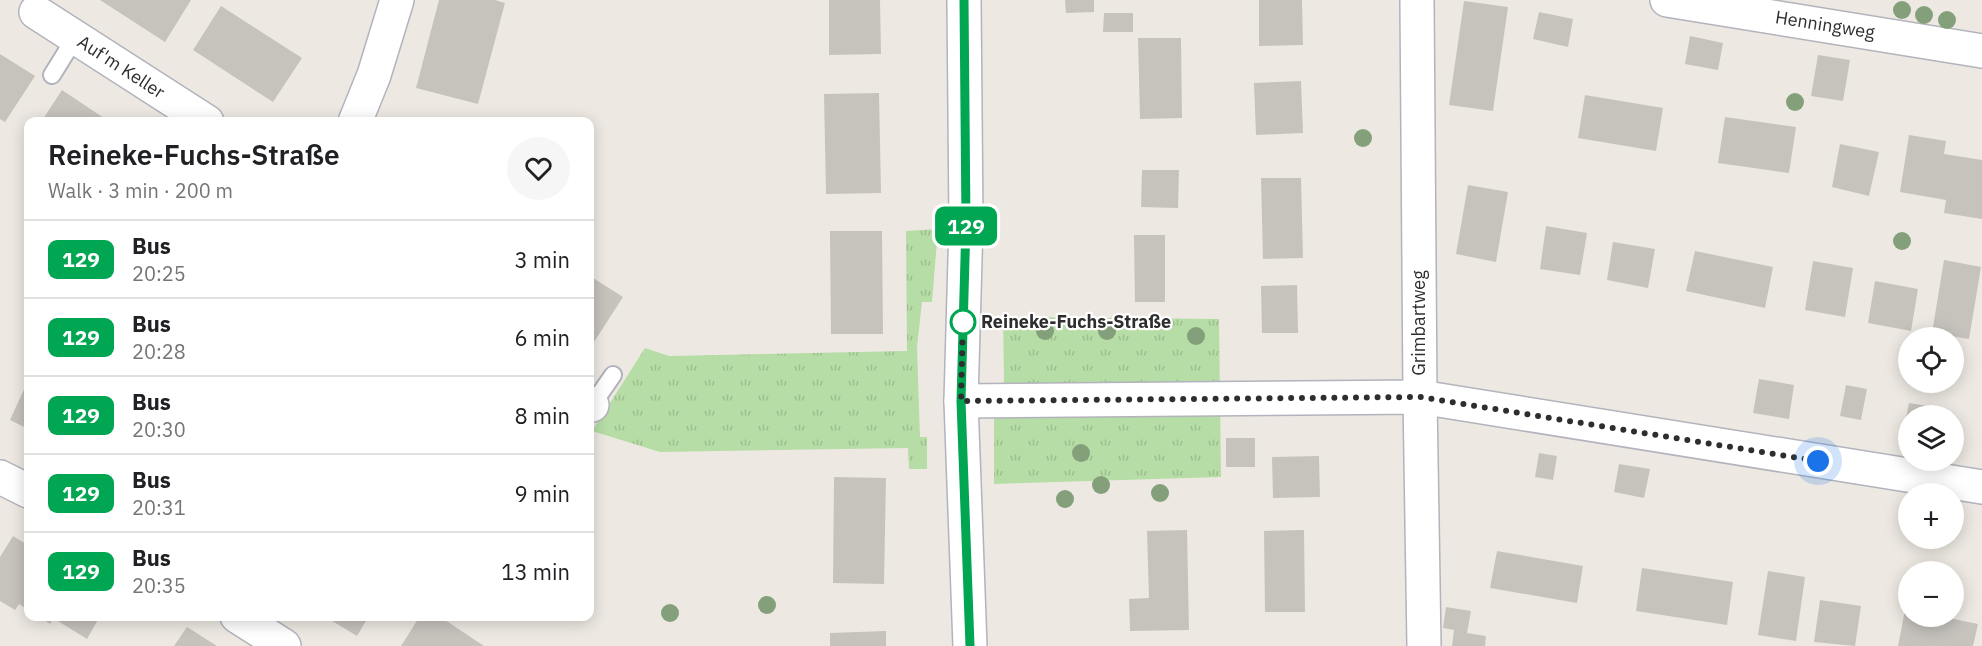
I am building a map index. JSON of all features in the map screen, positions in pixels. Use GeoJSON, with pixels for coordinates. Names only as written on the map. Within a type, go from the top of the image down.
{"type":"FeatureCollection","features":[{"type":"Feature","properties":{"kind":"street"},"geometry":{"type":"LineString","coordinates":[[357,117],[374,75],[397,0]]}},
{"type":"Feature","properties":{"kind":"street"},"geometry":{"type":"LineString","coordinates":[[964,0],[966,223],[961,401],[970,646]]}},
{"type":"Feature","properties":{"kind":"street","name":"Grimbartweg"},"geometry":{"type":"LineString","coordinates":[[1418,0],[1424,646]]}},
{"type":"Feature","properties":{"kind":"street","name":"Henningweg"},"geometry":{"type":"LineString","coordinates":[[1667,0],[1982,51]]}},
{"type":"Feature","properties":{"kind":"street","name":"Auf'm Keller"},"geometry":{"type":"LineString","coordinates":[[36,12],[199,117]]}},
{"type":"Feature","properties":{"kind":"street"},"geometry":{"type":"LineString","coordinates":[[961,401],[1420,397],[1982,487]]}},
{"type":"Feature","properties":{"kind":"street"},"geometry":{"type":"LineString","coordinates":[[0,477],[24,489]]}},
{"type":"Feature","properties":{"kind":"street"},"geometry":{"type":"LineString","coordinates":[[245,621],[284,646]]}},
{"type":"Feature","properties":{"kind":"lane"},"geometry":{"type":"LineString","coordinates":[[52,75],[75,38]]}},
{"type":"Feature","properties":{"kind":"lane"},"geometry":{"type":"LineString","coordinates":[[594,401],[613,375]]}},
{"type":"Feature","properties":{"kind":"green space"},"geometry":{"type":"Polygon","coordinates":[[[938,229],[932,302],[922,302],[917,347],[920,437],[927,437],[927,469],[909,469],[908,448],[660,452],[594,432],[594,428],[645,348],[669,356],[907,351],[906,231],[938,229]]]}},
{"type":"Feature","properties":{"kind":"green space"},"geometry":{"type":"Polygon","coordinates":[[[1003,317],[1219,319],[1221,477],[994,484],[994,415],[1004,381],[1003,317]]]}},
{"type":"Feature","properties":{"kind":"building"},"geometry":{"type":"Polygon","coordinates":[[[100,0],[191,0],[165,42],[100,0]]]}},
{"type":"Feature","properties":{"kind":"building"},"geometry":{"type":"Polygon","coordinates":[[[439,0],[495,0],[505,3],[478,104],[416,88],[439,0]]]}},
{"type":"Feature","properties":{"kind":"building"},"geometry":{"type":"Polygon","coordinates":[[[829,0],[880,0],[881,54],[829,55],[829,0]]]}},
{"type":"Feature","properties":{"kind":"building"},"geometry":{"type":"Polygon","coordinates":[[[1065,0],[1094,0],[1094,12],[1066,13],[1065,0]]]}},
{"type":"Feature","properties":{"kind":"building"},"geometry":{"type":"Polygon","coordinates":[[[1259,0],[1302,0],[1303,45],[1259,46],[1259,0]]]}},
{"type":"Feature","properties":{"kind":"building"},"geometry":{"type":"Polygon","coordinates":[[[1464,1],[1508,7],[1493,111],[1449,105],[1464,1]]]}},
{"type":"Feature","properties":{"kind":"building"},"geometry":{"type":"Polygon","coordinates":[[[221,6],[302,58],[273,102],[193,50],[221,6]]]}},
{"type":"Feature","properties":{"kind":"building"},"geometry":{"type":"Polygon","coordinates":[[[1539,12],[1573,19],[1568,47],[1533,39],[1539,12]]]}},
{"type":"Feature","properties":{"kind":"building"},"geometry":{"type":"Polygon","coordinates":[[[1104,13],[1133,13],[1133,32],[1103,32],[1104,13]]]}},
{"type":"Feature","properties":{"kind":"building"},"geometry":{"type":"Polygon","coordinates":[[[1690,36],[1723,43],[1718,70],[1685,64],[1690,36]]]}},
{"type":"Feature","properties":{"kind":"building"},"geometry":{"type":"Polygon","coordinates":[[[1138,38],[1181,38],[1182,118],[1140,119],[1138,38]]]}},
{"type":"Feature","properties":{"kind":"building"},"geometry":{"type":"Polygon","coordinates":[[[0,54],[35,76],[5,122],[0,119],[0,54]]]}},
{"type":"Feature","properties":{"kind":"building"},"geometry":{"type":"Polygon","coordinates":[[[1818,55],[1850,60],[1843,101],[1811,96],[1818,55]]]}},
{"type":"Feature","properties":{"kind":"building"},"geometry":{"type":"Polygon","coordinates":[[[1301,81],[1303,133],[1256,135],[1254,83],[1301,81]]]}},
{"type":"Feature","properties":{"kind":"building"},"geometry":{"type":"Polygon","coordinates":[[[62,90],[102,117],[44,117],[62,90]]]}},
{"type":"Feature","properties":{"kind":"building"},"geometry":{"type":"Polygon","coordinates":[[[879,93],[881,193],[826,194],[824,94],[879,93]]]}},
{"type":"Feature","properties":{"kind":"building"},"geometry":{"type":"Polygon","coordinates":[[[1585,95],[1663,108],[1656,151],[1578,138],[1585,95]]]}},
{"type":"Feature","properties":{"kind":"building"},"geometry":{"type":"Polygon","coordinates":[[[1725,117],[1796,127],[1789,173],[1718,163],[1725,117]]]}},
{"type":"Feature","properties":{"kind":"building"},"geometry":{"type":"Polygon","coordinates":[[[1909,135],[1946,141],[1944,154],[1982,160],[1982,219],[1944,213],[1946,200],[1900,192],[1909,135]]]}},
{"type":"Feature","properties":{"kind":"building"},"geometry":{"type":"Polygon","coordinates":[[[1840,144],[1879,152],[1869,196],[1832,187],[1840,144]]]}},
{"type":"Feature","properties":{"kind":"building"},"geometry":{"type":"Polygon","coordinates":[[[1142,170],[1179,170],[1178,208],[1141,207],[1142,170]]]}},
{"type":"Feature","properties":{"kind":"building"},"geometry":{"type":"Polygon","coordinates":[[[1261,178],[1301,178],[1303,258],[1263,259],[1261,178]]]}},
{"type":"Feature","properties":{"kind":"building"},"geometry":{"type":"Polygon","coordinates":[[[1468,185],[1508,192],[1496,262],[1456,254],[1468,185]]]}},
{"type":"Feature","properties":{"kind":"building"},"geometry":{"type":"Polygon","coordinates":[[[1546,226],[1587,233],[1580,275],[1540,269],[1546,226]]]}},
{"type":"Feature","properties":{"kind":"building"},"geometry":{"type":"Polygon","coordinates":[[[830,231],[882,231],[883,334],[831,334],[830,231]]]}},
{"type":"Feature","properties":{"kind":"building"},"geometry":{"type":"Polygon","coordinates":[[[1134,235],[1165,235],[1165,302],[1135,302],[1134,235]]]}},
{"type":"Feature","properties":{"kind":"building"},"geometry":{"type":"Polygon","coordinates":[[[1613,242],[1655,249],[1648,288],[1607,280],[1613,242]]]}},
{"type":"Feature","properties":{"kind":"building"},"geometry":{"type":"Polygon","coordinates":[[[1695,251],[1773,267],[1765,308],[1686,291],[1695,251]]]}},
{"type":"Feature","properties":{"kind":"building"},"geometry":{"type":"Polygon","coordinates":[[[1944,260],[1981,267],[1969,339],[1964,338],[1964,327],[1933,327],[1944,260]]]}},
{"type":"Feature","properties":{"kind":"building"},"geometry":{"type":"Polygon","coordinates":[[[1813,261],[1853,268],[1845,317],[1805,310],[1813,261]]]}},
{"type":"Feature","properties":{"kind":"building"},"geometry":{"type":"Polygon","coordinates":[[[594,279],[623,297],[594,342],[594,279]]]}},
{"type":"Feature","properties":{"kind":"building"},"geometry":{"type":"Polygon","coordinates":[[[1875,281],[1918,289],[1912,327],[1898,329],[1868,323],[1875,281]]]}},
{"type":"Feature","properties":{"kind":"building"},"geometry":{"type":"Polygon","coordinates":[[[1297,285],[1298,333],[1262,333],[1261,286],[1297,285]]]}},
{"type":"Feature","properties":{"kind":"building"},"geometry":{"type":"Polygon","coordinates":[[[1759,379],[1794,385],[1789,419],[1753,413],[1759,379]]]}},
{"type":"Feature","properties":{"kind":"building"},"geometry":{"type":"Polygon","coordinates":[[[1846,385],[1867,389],[1861,420],[1840,416],[1846,385]]]}},
{"type":"Feature","properties":{"kind":"building"},"geometry":{"type":"Polygon","coordinates":[[[24,389],[24,427],[10,420],[24,389]]]}},
{"type":"Feature","properties":{"kind":"building"},"geometry":{"type":"Polygon","coordinates":[[[1226,438],[1255,438],[1255,467],[1226,467],[1226,438]]]}},
{"type":"Feature","properties":{"kind":"building"},"geometry":{"type":"Polygon","coordinates":[[[1539,453],[1557,456],[1553,480],[1535,477],[1539,453]]]}},
{"type":"Feature","properties":{"kind":"building"},"geometry":{"type":"Polygon","coordinates":[[[1319,456],[1320,497],[1273,498],[1272,457],[1319,456]]]}},
{"type":"Feature","properties":{"kind":"building"},"geometry":{"type":"Polygon","coordinates":[[[1619,464],[1650,469],[1644,498],[1614,492],[1619,464]]]}},
{"type":"Feature","properties":{"kind":"building"},"geometry":{"type":"Polygon","coordinates":[[[834,477],[886,478],[884,584],[833,583],[834,477]]]}},
{"type":"Feature","properties":{"kind":"building"},"geometry":{"type":"Polygon","coordinates":[[[1187,530],[1189,630],[1130,631],[1129,599],[1149,598],[1147,531],[1187,530]]]}},
{"type":"Feature","properties":{"kind":"building"},"geometry":{"type":"Polygon","coordinates":[[[1304,530],[1305,612],[1265,612],[1264,531],[1304,530]]]}},
{"type":"Feature","properties":{"kind":"building"},"geometry":{"type":"Polygon","coordinates":[[[13,536],[24,543],[24,607],[19,604],[15,610],[0,601],[0,557],[13,536]]]}},
{"type":"Feature","properties":{"kind":"building"},"geometry":{"type":"Polygon","coordinates":[[[1497,551],[1583,566],[1577,603],[1490,588],[1497,551]]]}},
{"type":"Feature","properties":{"kind":"building"},"geometry":{"type":"Polygon","coordinates":[[[1642,568],[1733,582],[1727,625],[1636,611],[1642,568]]]}},
{"type":"Feature","properties":{"kind":"building"},"geometry":{"type":"Polygon","coordinates":[[[1768,571],[1805,577],[1796,641],[1758,635],[1768,571]]]}},
{"type":"Feature","properties":{"kind":"building"},"geometry":{"type":"Polygon","coordinates":[[[1820,600],[1861,606],[1855,646],[1814,642],[1820,600]]]}},
{"type":"Feature","properties":{"kind":"building"},"geometry":{"type":"Polygon","coordinates":[[[1446,607],[1471,611],[1467,633],[1486,636],[1485,646],[1452,646],[1454,630],[1443,628],[1446,607]]]}},
{"type":"Feature","properties":{"kind":"building"},"geometry":{"type":"Polygon","coordinates":[[[58,621],[97,621],[87,639],[58,621]]]}},
{"type":"Feature","properties":{"kind":"building"},"geometry":{"type":"Polygon","coordinates":[[[332,621],[366,621],[357,636],[332,621]]]}},
{"type":"Feature","properties":{"kind":"building"},"geometry":{"type":"Polygon","coordinates":[[[417,621],[446,621],[484,646],[401,646],[417,621]]]}},
{"type":"Feature","properties":{"kind":"building"},"geometry":{"type":"Polygon","coordinates":[[[1964,621],[1978,624],[1973,646],[1898,646],[1902,627],[1964,627],[1964,621]]]}},
{"type":"Feature","properties":{"kind":"building"},"geometry":{"type":"Polygon","coordinates":[[[187,627],[217,646],[174,646],[187,627]]]}},
{"type":"Feature","properties":{"kind":"building"},"geometry":{"type":"Polygon","coordinates":[[[886,631],[886,646],[830,646],[830,633],[886,631]]]}},
{"type":"Feature","properties":{"kind":"bus line","name":"129"},"geometry":{"type":"LineString","coordinates":[[964,0],[966,223],[961,401],[970,646]]}},
{"type":"Feature","properties":{"kind":"place","name":"Reineke-Fuchs-Straße"},"geometry":{"type":"Point","coordinates":[963,322]}},
{"type":"Feature","properties":{"kind":"route"},"geometry":{"type":"LineString","coordinates":[[963,322],[963,316],[961,401],[1420,397],[1818,461]]}}]}
